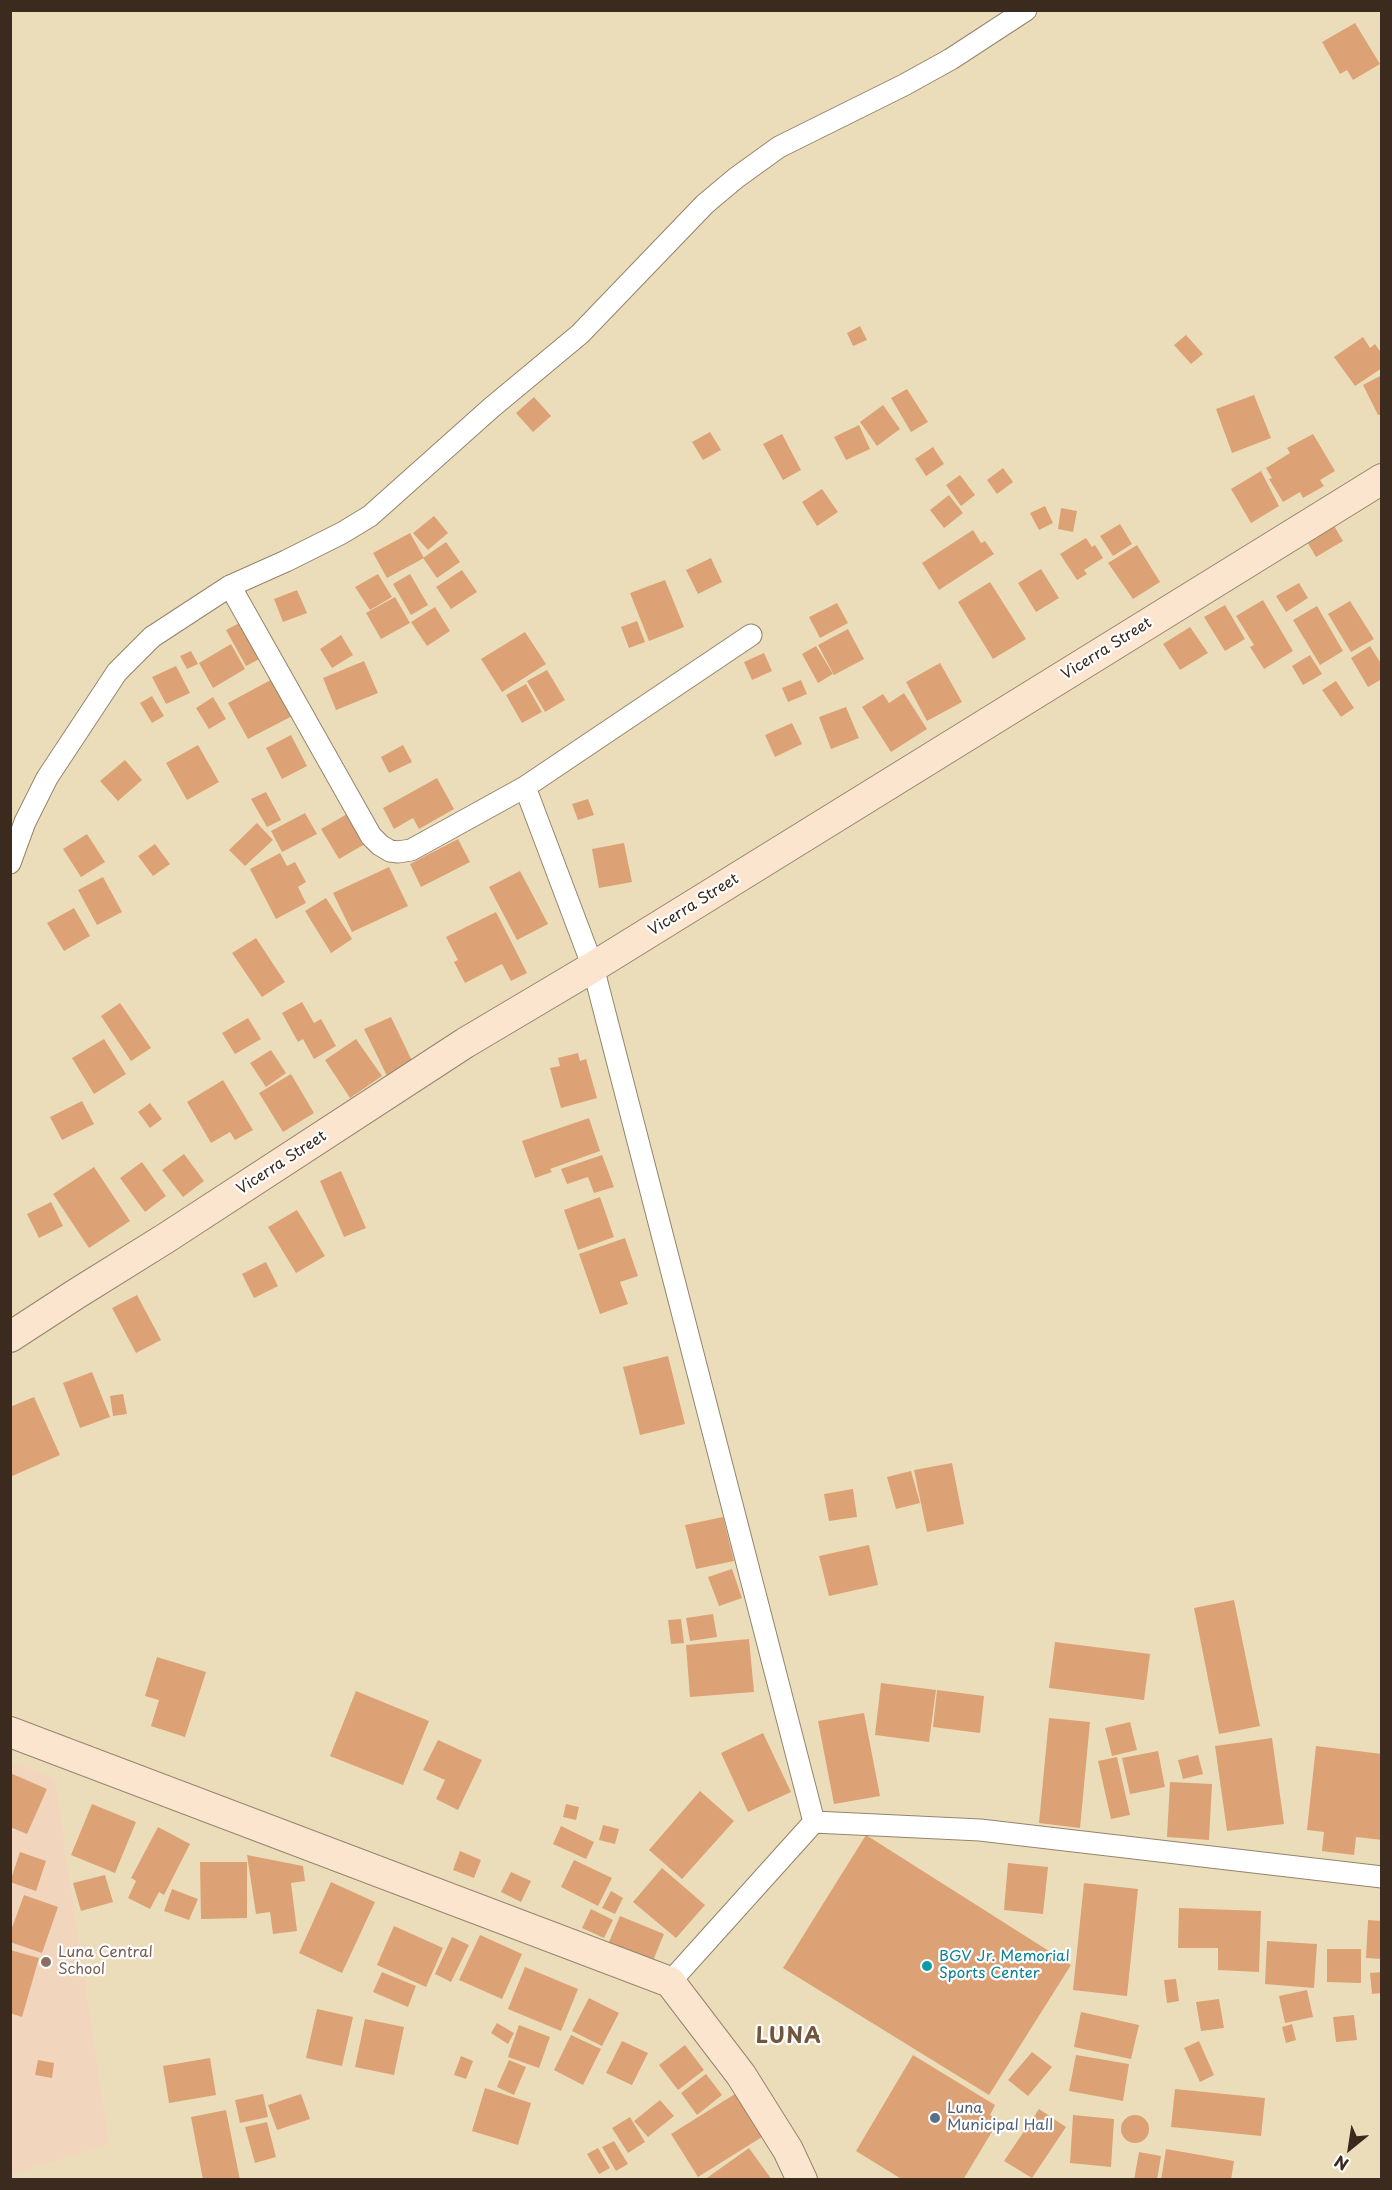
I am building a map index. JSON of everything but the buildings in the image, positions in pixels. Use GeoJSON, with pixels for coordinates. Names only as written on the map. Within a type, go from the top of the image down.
{"type":"FeatureCollection","features":[{"type":"Feature","properties":{"kind":"main road","name":"Vicerra Street"},"geometry":{"type":"LineString","coordinates":[[10,1337],[465,1042],[593,967],[1382,479]]}},
{"type":"Feature","properties":{"kind":"main road"},"geometry":{"type":"LineString","coordinates":[[10,1732],[670,1982],[741,2075],[788,2150],[802,2180]]}},
{"type":"Feature","properties":{"kind":"street"},"geometry":{"type":"LineString","coordinates":[[10,863],[25,822],[47,778],[117,672],[152,637],[230,586],[342,533],[370,516],[491,408],[580,334],[705,204],[735,178],[779,147],[904,85],[1026,10]]}},
{"type":"Feature","properties":{"kind":"street"},"geometry":{"type":"LineString","coordinates":[[230,586],[371,836],[390,851],[398,852],[411,850],[525,787],[751,635]]}},
{"type":"Feature","properties":{"kind":"street"},"geometry":{"type":"LineString","coordinates":[[525,787],[593,967],[814,1822]]}},
{"type":"Feature","properties":{"kind":"street"},"geometry":{"type":"LineString","coordinates":[[814,1822],[980,1830],[1382,1877]]}},
{"type":"Feature","properties":{"kind":"street"},"geometry":{"type":"LineString","coordinates":[[670,1982],[814,1822]]}},
{"type":"Feature","properties":{"kind":"shaded area","name":"Luna Central School"},"geometry":{"type":"Polygon","coordinates":[[[10,1761],[55,1779],[109,2144],[11,2175],[10,1761]]]}},
{"type":"Feature","properties":{"kind":"place","name":"Luna Central School"},"geometry":{"type":"Point","coordinates":[46,1962]}},
{"type":"Feature","properties":{"kind":"place","name":"BGV Jr. Memorial Sports Center"},"geometry":{"type":"Point","coordinates":[927,1966]}},
{"type":"Feature","properties":{"kind":"place","name":"Luna Municipal Hall"},"geometry":{"type":"Point","coordinates":[935,2118]}},
{"type":"Feature","properties":{"kind":"district","name":"LUNA"},"geometry":{"type":"Point","coordinates":[789,2037]}}]}
